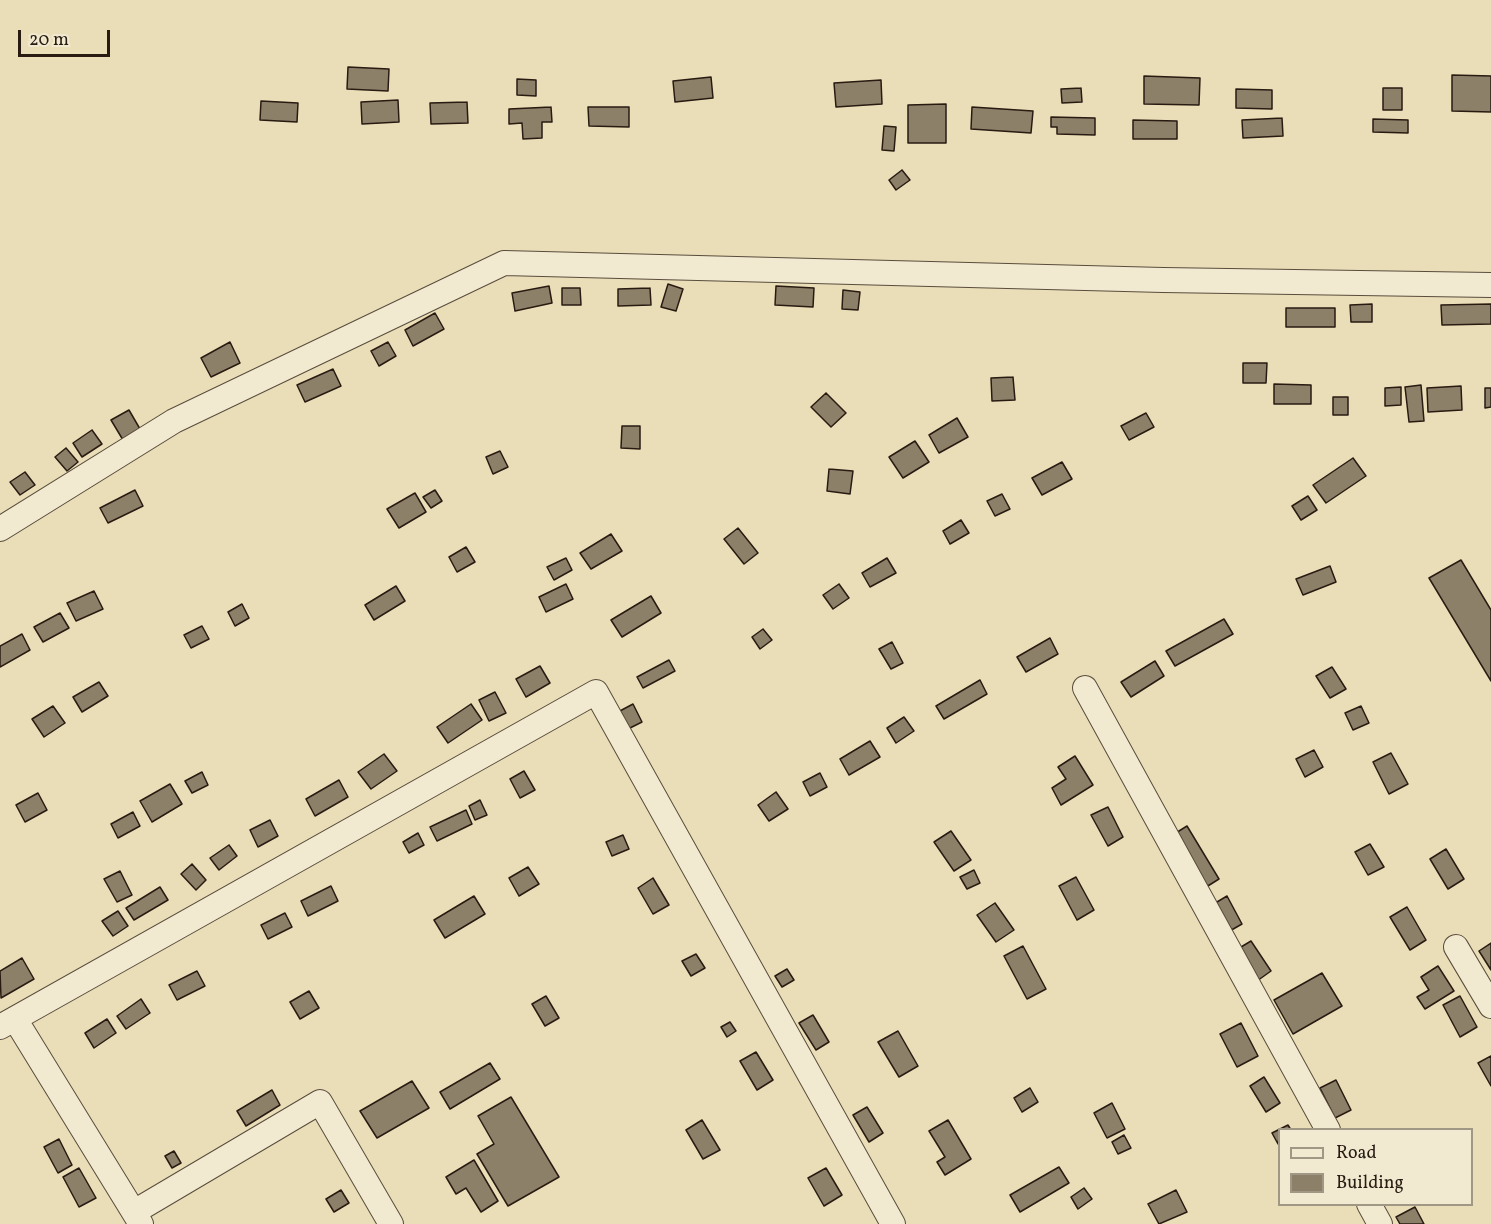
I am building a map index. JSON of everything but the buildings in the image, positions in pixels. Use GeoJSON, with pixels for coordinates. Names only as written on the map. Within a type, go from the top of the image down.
{"type":"FeatureCollection","features":[{"type":"Feature","properties":{"kind":"street"},"geometry":{"type":"LineString","coordinates":[[0,529],[174,421],[504,263],[1163,280],[1491,285]]}},
{"type":"Feature","properties":{"kind":"street"},"geometry":{"type":"LineString","coordinates":[[1085,688],[1327,1128]]}},
{"type":"Feature","properties":{"kind":"street"},"geometry":{"type":"LineString","coordinates":[[391,1224],[321,1102],[138,1218],[7,1023],[596,692],[893,1224]]}},
{"type":"Feature","properties":{"kind":"street"},"geometry":{"type":"LineString","coordinates":[[1455,947],[1491,1006]]}},
{"type":"Feature","properties":{"kind":"street"},"geometry":{"type":"LineString","coordinates":[[1370,1206],[1380,1224]]}}]}
